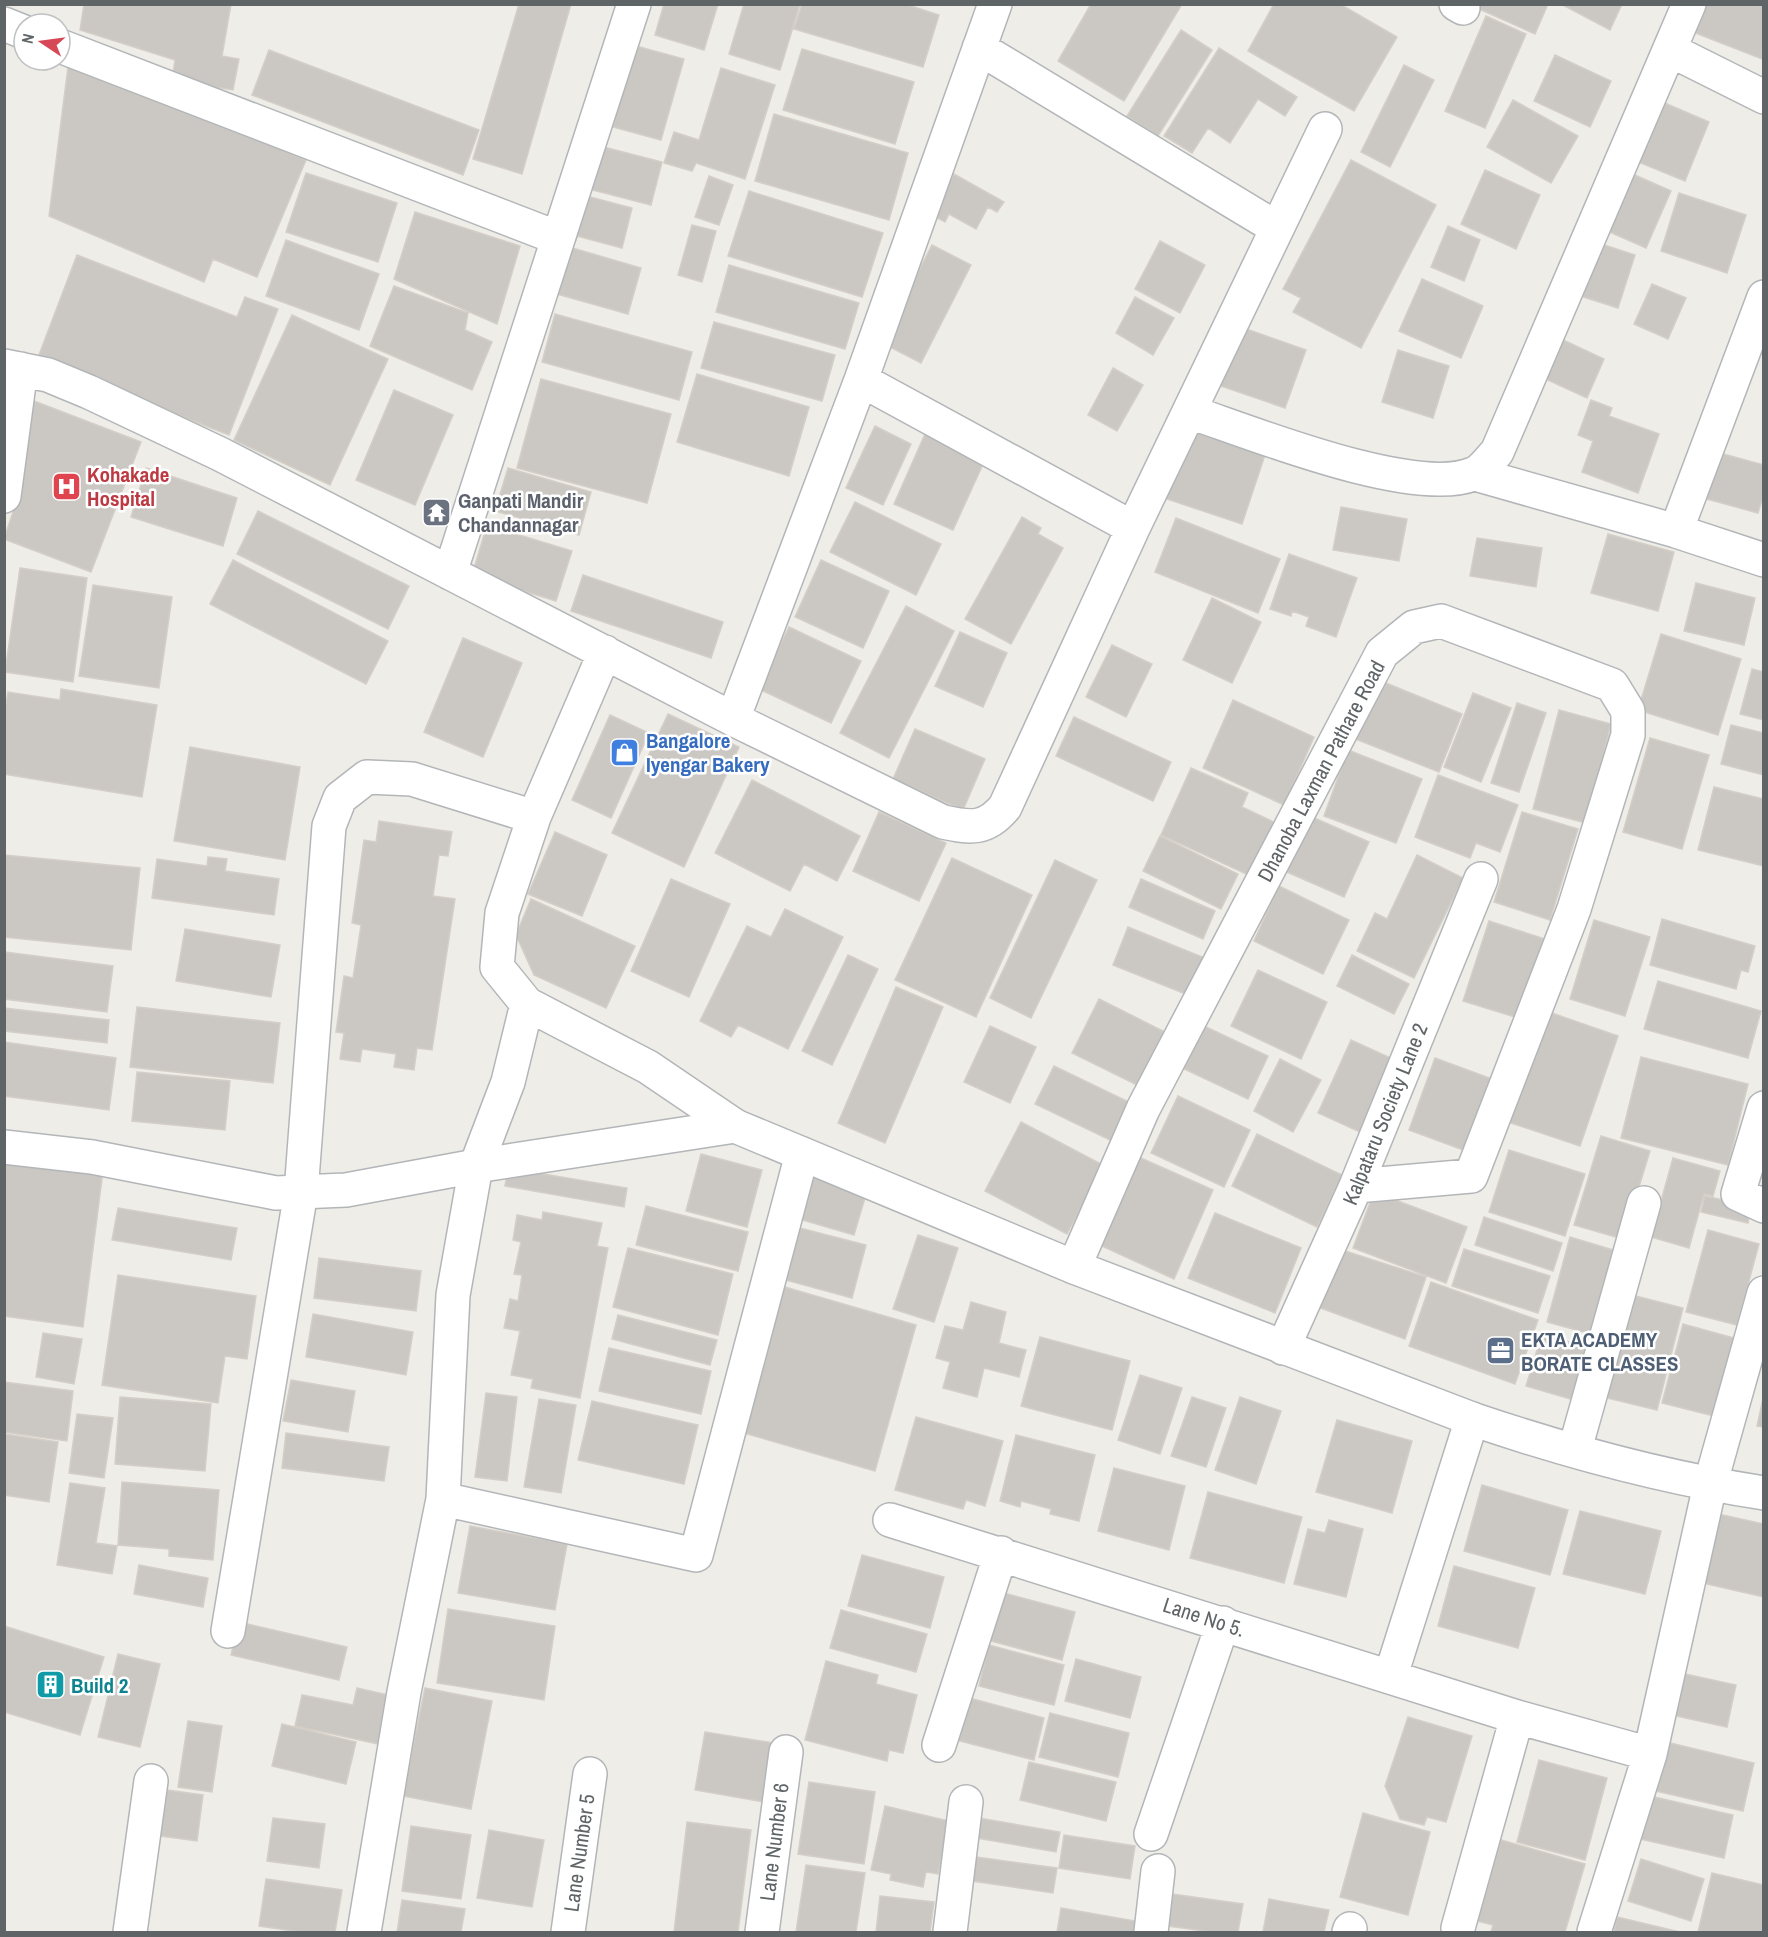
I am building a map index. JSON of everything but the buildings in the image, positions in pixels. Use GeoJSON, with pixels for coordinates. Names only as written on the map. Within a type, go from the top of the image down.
{"type":"FeatureCollection","features":[{"type":"Feature","properties":{"kind":"street"},"geometry":{"type":"LineString","coordinates":[[450,573],[634,4]]}},
{"type":"Feature","properties":{"kind":"street"},"geometry":{"type":"LineString","coordinates":[[732,719],[861,380],[995,4]]}},
{"type":"Feature","properties":{"kind":"street"},"geometry":{"type":"LineString","coordinates":[[1475,474],[1497,452],[1689,4]]}},
{"type":"Feature","properties":{"kind":"street"},"geometry":{"type":"LineString","coordinates":[[979,48],[1275,227]]}},
{"type":"Feature","properties":{"kind":"street"},"geometry":{"type":"LineString","coordinates":[[1670,50],[1764,97]]}},
{"type":"Feature","properties":{"kind":"street"},"geometry":{"type":"LineString","coordinates":[[72,51],[558,238]]}},
{"type":"Feature","properties":{"kind":"street"},"geometry":{"type":"LineString","coordinates":[[4,496],[13,367],[48,375],[220,454],[732,719],[944,822],[976,826],[993,821],[1005,807],[1275,227],[1325,129]]}},
{"type":"Feature","properties":{"kind":"street"},"geometry":{"type":"LineString","coordinates":[[1676,531],[1764,297]]}},
{"type":"Feature","properties":{"kind":"street"},"geometry":{"type":"LineString","coordinates":[[861,380],[1133,528]]}},
{"type":"Feature","properties":{"kind":"street"},"geometry":{"type":"LineString","coordinates":[[1190,412],[1320,457],[1373,470],[1450,479],[1475,474],[1676,531],[1764,560]]}},
{"type":"Feature","properties":{"kind":"street","name":"Dhanoba Laxman Pathare Road"},"geometry":{"type":"LineString","coordinates":[[1074,1267],[1143,1109],[1382,653],[1414,627],[1441,621],[1612,685],[1628,711],[1628,735],[1574,909],[1471,1176],[1356,1186]]}},
{"type":"Feature","properties":{"kind":"street"},"geometry":{"type":"LineString","coordinates":[[605,652],[534,817],[502,913],[497,967],[527,1004],[648,1067],[735,1126],[1074,1267],[1472,1419],[1710,1485],[1764,1493]]}},
{"type":"Feature","properties":{"kind":"street"},"geometry":{"type":"LineString","coordinates":[[228,1632],[301,1192],[329,826],[340,798],[367,777],[412,779],[534,817]]}},
{"type":"Feature","properties":{"kind":"street","name":"Kalpataru Society Lane 2"},"geometry":{"type":"LineString","coordinates":[[1282,1348],[1356,1186],[1481,879]]}},
{"type":"Feature","properties":{"kind":"street"},"geometry":{"type":"LineString","coordinates":[[364,1932],[404,1692],[443,1499],[453,1295],[476,1166],[508,1082],[527,1004]]}},
{"type":"Feature","properties":{"kind":"street"},"geometry":{"type":"LineString","coordinates":[[1764,1108],[1738,1194],[1764,1206]]}},
{"type":"Feature","properties":{"kind":"street"},"geometry":{"type":"LineString","coordinates":[[4,1147],[92,1157],[276,1193],[346,1190],[476,1166],[735,1126]]}},
{"type":"Feature","properties":{"kind":"street"},"geometry":{"type":"LineString","coordinates":[[443,1499],[696,1555],[802,1154]]}},
{"type":"Feature","properties":{"kind":"street"},"geometry":{"type":"LineString","coordinates":[[1575,1449],[1644,1203]]}},
{"type":"Feature","properties":{"kind":"street"},"geometry":{"type":"LineString","coordinates":[[1594,1932],[1650,1754],[1710,1485],[1764,1293]]}},
{"type":"Feature","properties":{"kind":"street"},"geometry":{"type":"LineString","coordinates":[[1390,1676],[1472,1419]]}},
{"type":"Feature","properties":{"kind":"street","name":"Lane No 5."},"geometry":{"type":"LineString","coordinates":[[890,1520],[1517,1717],[1650,1754]]}},
{"type":"Feature","properties":{"kind":"street"},"geometry":{"type":"LineString","coordinates":[[939,1745],[1001,1553]]}},
{"type":"Feature","properties":{"kind":"street"},"geometry":{"type":"LineString","coordinates":[[1151,1834],[1223,1623]]}},
{"type":"Feature","properties":{"kind":"street"},"geometry":{"type":"LineString","coordinates":[[1458,1928],[1517,1717]]}},
{"type":"Feature","properties":{"kind":"street","name":"Lane Number 6"},"geometry":{"type":"LineString","coordinates":[[762,1932],[786,1752]]}},
{"type":"Feature","properties":{"kind":"street","name":"Lane Number 5"},"geometry":{"type":"LineString","coordinates":[[568,1932],[590,1774]]}},
{"type":"Feature","properties":{"kind":"street"},"geometry":{"type":"LineString","coordinates":[[130,1932],[151,1781]]}},
{"type":"Feature","properties":{"kind":"street"},"geometry":{"type":"LineString","coordinates":[[950,1932],[966,1802]]}},
{"type":"Feature","properties":{"kind":"street"},"geometry":{"type":"LineString","coordinates":[[1151,1932],[1158,1871]]}},
{"type":"Feature","properties":{"kind":"place","name":"Kohakade Hospital"},"geometry":{"type":"Point","coordinates":[66,486]}},
{"type":"Feature","properties":{"kind":"place","name":"Ganpati Mandir Chandannagar"},"geometry":{"type":"Point","coordinates":[437,512]}},
{"type":"Feature","properties":{"kind":"place","name":"Bangalore Iyengar Bakery"},"geometry":{"type":"Point","coordinates":[625,752]}},
{"type":"Feature","properties":{"kind":"place","name":"EKTA ACADEMY BORATE CLASSES"},"geometry":{"type":"Point","coordinates":[1500,1351]}},
{"type":"Feature","properties":{"kind":"place","name":"Build 2"},"geometry":{"type":"Point","coordinates":[50,1685]}}]}
